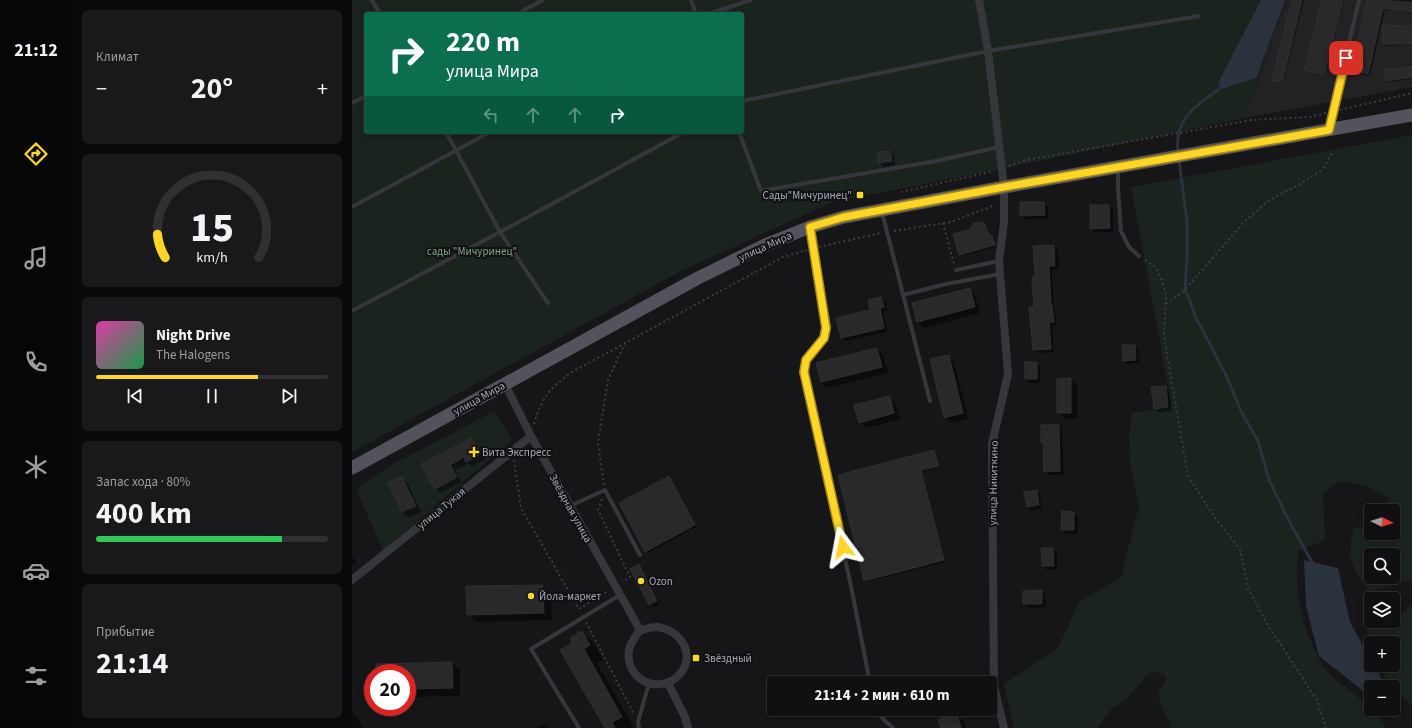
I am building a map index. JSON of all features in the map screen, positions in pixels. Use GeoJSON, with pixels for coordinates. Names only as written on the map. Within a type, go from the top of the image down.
{"type":"FeatureCollection","features":[{"type":"Feature","properties":{"kind":"main road","name":"улица Мира"},"geometry":{"type":"LineString","coordinates":[[352,468],[698,278],[765,245],[810,227],[844,217],[1004,187],[1412,115]]}},
{"type":"Feature","properties":{"kind":"street","name":"улица Никиткино"},"geometry":{"type":"LineString","coordinates":[[979,0],[988,51],[1004,187],[1004,223],[999,262],[1008,374],[992,444],[994,686],[1004,728]]}},
{"type":"Feature","properties":{"kind":"street","name":"Звёздная улица"},"geometry":{"type":"LineString","coordinates":[[505,384],[531,436],[640,630]]}},
{"type":"Feature","properties":{"kind":"street","name":"улица Тукая"},"geometry":{"type":"LineString","coordinates":[[352,580],[531,436]]}},
{"type":"Feature","properties":{"kind":"street"},"geometry":{"type":"LineString","coordinates":[[653,627],[666,628],[674,632],[681,639],[685,647],[686,658],[684,667],[680,674],[668,683],[657,685],[649,684],[635,674],[629,661],[629,648],[640,630],[653,627]]}},
{"type":"Feature","properties":{"kind":"street"},"geometry":{"type":"LineString","coordinates":[[668,683],[685,717],[688,728]]}},
{"type":"Feature","properties":{"kind":"lane"},"geometry":{"type":"LineString","coordinates":[[372,0],[379,12]]}},
{"type":"Feature","properties":{"kind":"lane"},"geometry":{"type":"LineString","coordinates":[[521,12],[543,0]]}},
{"type":"Feature","properties":{"kind":"lane"},"geometry":{"type":"LineString","coordinates":[[691,0],[695,12]]}},
{"type":"Feature","properties":{"kind":"lane"},"geometry":{"type":"LineString","coordinates":[[714,12],[751,0]]}},
{"type":"Feature","properties":{"kind":"lane"},"geometry":{"type":"LineString","coordinates":[[1329,130],[1360,0]]}},
{"type":"Feature","properties":{"kind":"lane"},"geometry":{"type":"LineString","coordinates":[[744,101],[988,51],[1198,16]]}},
{"type":"Feature","properties":{"kind":"lane"},"geometry":{"type":"LineString","coordinates":[[352,103],[364,97]]}},
{"type":"Feature","properties":{"kind":"lane"},"geometry":{"type":"LineString","coordinates":[[447,134],[500,232],[548,303]]}},
{"type":"Feature","properties":{"kind":"lane"},"geometry":{"type":"LineString","coordinates":[[352,207],[486,134]]}},
{"type":"Feature","properties":{"kind":"lane"},"geometry":{"type":"LineString","coordinates":[[352,312],[680,134]]}},
{"type":"Feature","properties":{"kind":"lane"},"geometry":{"type":"LineString","coordinates":[[740,134],[761,191],[928,162],[999,147]]}},
{"type":"Feature","properties":{"kind":"lane"},"geometry":{"type":"LineString","coordinates":[[1118,167],[1121,231],[1129,247],[1139,256]]}},
{"type":"Feature","properties":{"kind":"lane"},"geometry":{"type":"LineString","coordinates":[[882,210],[930,401]]}},
{"type":"Feature","properties":{"kind":"lane"},"geometry":{"type":"LineString","coordinates":[[810,227],[826,328],[824,338],[806,360],[804,372],[852,591],[869,676]]}},
{"type":"Feature","properties":{"kind":"lane"},"geometry":{"type":"LineString","coordinates":[[956,270],[999,262]]}},
{"type":"Feature","properties":{"kind":"lane"},"geometry":{"type":"LineString","coordinates":[[903,296],[946,284],[1000,274]]}},
{"type":"Feature","properties":{"kind":"lane"},"geometry":{"type":"LineString","coordinates":[[570,506],[605,490],[640,555]]}},
{"type":"Feature","properties":{"kind":"lane"},"geometry":{"type":"LineString","coordinates":[[579,728],[531,649],[620,596]]}},
{"type":"Feature","properties":{"kind":"lane"},"geometry":{"type":"LineString","coordinates":[[639,728],[638,722],[649,684]]}},
{"type":"Feature","properties":{"kind":"lane"},"geometry":{"type":"LineString","coordinates":[[881,716],[893,728]]}},
{"type":"Feature","properties":{"kind":"path"},"geometry":{"type":"LineString","coordinates":[[1339,110],[1412,93]]}},
{"type":"Feature","properties":{"kind":"path"},"geometry":{"type":"LineString","coordinates":[[901,192],[1001,169],[1026,160],[1252,120],[1310,117],[1332,112]]}},
{"type":"Feature","properties":{"kind":"path"},"geometry":{"type":"LineString","coordinates":[[1166,304],[1185,290],[1244,222],[1271,199],[1302,183],[1323,169],[1332,153]]}},
{"type":"Feature","properties":{"kind":"path"},"geometry":{"type":"LineString","coordinates":[[531,436],[539,406],[554,386],[572,372],[783,257],[814,248],[887,232],[951,222],[1004,201]]}},
{"type":"Feature","properties":{"kind":"path"},"geometry":{"type":"LineString","coordinates":[[943,223],[956,270]]}},
{"type":"Feature","properties":{"kind":"path"},"geometry":{"type":"LineString","coordinates":[[1139,256],[1156,268],[1161,278],[1166,295],[1164,338],[1188,476],[1218,522],[1240,549],[1248,588],[1267,624],[1317,700],[1326,728]]}},
{"type":"Feature","properties":{"kind":"path"},"geometry":{"type":"LineString","coordinates":[[579,609],[630,578],[598,510],[605,490],[598,443],[608,380],[625,343]]}},
{"type":"Feature","properties":{"kind":"path"},"geometry":{"type":"LineString","coordinates":[[513,451],[521,508],[584,617],[638,722]]}},
{"type":"Feature","properties":{"kind":"shaded area"},"geometry":{"type":"Polygon","coordinates":[[[1287,0],[1412,0],[1412,87],[1245,118],[1287,0]]]}},
{"type":"Feature","properties":{"kind":"green space","name":"сады \"Мичуринец\""},"geometry":{"type":"Polygon","coordinates":[[[352,0],[1287,0],[1245,118],[1001,169],[833,202],[679,272],[352,452],[352,0]]]}},
{"type":"Feature","properties":{"kind":"green space"},"geometry":{"type":"Polygon","coordinates":[[[1412,135],[1412,581],[1400,583],[1400,548],[1364,548],[1364,584],[1357,574],[1350,556],[1353,529],[1364,525],[1364,540],[1400,540],[1400,504],[1388,504],[1390,499],[1365,485],[1339,481],[1323,495],[1325,540],[1298,551],[1297,564],[1297,587],[1303,621],[1319,659],[1335,679],[1364,702],[1364,716],[1378,716],[1386,728],[1170,728],[1171,726],[1159,700],[1159,690],[1166,680],[1164,674],[1152,672],[1146,676],[1127,699],[1112,708],[1098,728],[1014,728],[1004,684],[1058,648],[1079,602],[1121,577],[1139,506],[1130,464],[1129,437],[1132,413],[1172,407],[1131,187],[1412,135]]]}},
{"type":"Feature","properties":{"kind":"green space"},"geometry":{"type":"Polygon","coordinates":[[[494,411],[512,440],[383,550],[356,489],[388,467],[494,411]]]}},
{"type":"Feature","properties":{"kind":"green space"},"geometry":{"type":"Polygon","coordinates":[[[1364,584],[1396,584],[1370,592],[1364,584]]]}},
{"type":"Feature","properties":{"kind":"green space"},"geometry":{"type":"Polygon","coordinates":[[[1412,606],[1412,706],[1400,694],[1400,680],[1387,680],[1383,672],[1400,672],[1400,636],[1369,636],[1367,631],[1367,628],[1400,628],[1400,614],[1412,606]]]}},
{"type":"Feature","properties":{"kind":"water"},"geometry":{"type":"Polygon","coordinates":[[[1261,0],[1285,0],[1256,78],[1218,90],[1220,79],[1261,0]]]}},
{"type":"Feature","properties":{"kind":"water"},"geometry":{"type":"Polygon","coordinates":[[[1304,560],[1338,568],[1350,622],[1364,647],[1364,672],[1378,672],[1382,680],[1364,680],[1364,691],[1319,656],[1306,606],[1304,560]]]}},
{"type":"Feature","properties":{"kind":"building"},"geometry":{"type":"Polygon","coordinates":[[[1292,0],[1302,0],[1282,82],[1272,80],[1292,0]]]}},
{"type":"Feature","properties":{"kind":"building"},"geometry":{"type":"Polygon","coordinates":[[[1322,0],[1343,0],[1324,75],[1304,70],[1322,0]]]}},
{"type":"Feature","properties":{"kind":"building"},"geometry":{"type":"Polygon","coordinates":[[[1367,0],[1412,3],[1412,12],[1383,8],[1368,74],[1351,70],[1367,0]]]}},
{"type":"Feature","properties":{"kind":"building"},"geometry":{"type":"Polygon","coordinates":[[[1382,25],[1412,26],[1412,44],[1383,44],[1382,25]]]}},
{"type":"Feature","properties":{"kind":"building"},"geometry":{"type":"Polygon","coordinates":[[[1412,66],[1412,77],[1385,81],[1384,70],[1412,66]]]}},
{"type":"Feature","properties":{"kind":"building"},"geometry":{"type":"Polygon","coordinates":[[[890,151],[892,161],[879,163],[877,152],[890,151]]]}},
{"type":"Feature","properties":{"kind":"building"},"geometry":{"type":"Polygon","coordinates":[[[1020,202],[1044,202],[1045,215],[1020,216],[1020,202]]]}},
{"type":"Feature","properties":{"kind":"building"},"geometry":{"type":"Polygon","coordinates":[[[1090,205],[1109,205],[1110,228],[1090,229],[1090,205]]]}},
{"type":"Feature","properties":{"kind":"building"},"geometry":{"type":"Polygon","coordinates":[[[981,222],[985,224],[995,245],[959,255],[953,234],[971,229],[973,224],[981,222]]]}},
{"type":"Feature","properties":{"kind":"building"},"geometry":{"type":"Polygon","coordinates":[[[1054,245],[1055,266],[1049,266],[1051,305],[1054,322],[1049,322],[1051,349],[1033,350],[1029,307],[1034,307],[1032,277],[1035,277],[1033,246],[1054,245]]]}},
{"type":"Feature","properties":{"kind":"building"},"geometry":{"type":"Polygon","coordinates":[[[970,288],[975,307],[917,322],[912,303],[970,288]]]}},
{"type":"Feature","properties":{"kind":"building"},"geometry":{"type":"Polygon","coordinates":[[[881,297],[884,307],[880,308],[884,328],[841,338],[836,318],[870,310],[868,300],[881,297]]]}},
{"type":"Feature","properties":{"kind":"building"},"geometry":{"type":"Polygon","coordinates":[[[1122,345],[1135,345],[1136,360],[1123,361],[1122,345]]]}},
{"type":"Feature","properties":{"kind":"building"},"geometry":{"type":"Polygon","coordinates":[[[877,348],[882,367],[821,382],[816,363],[877,348]]]}},
{"type":"Feature","properties":{"kind":"building"},"geometry":{"type":"Polygon","coordinates":[[[949,355],[963,413],[944,418],[930,359],[949,355]]]}},
{"type":"Feature","properties":{"kind":"building"},"geometry":{"type":"Polygon","coordinates":[[[1025,362],[1037,362],[1037,379],[1025,379],[1025,362]]]}},
{"type":"Feature","properties":{"kind":"building"},"geometry":{"type":"Polygon","coordinates":[[[1071,378],[1071,413],[1057,413],[1057,379],[1071,378]]]}},
{"type":"Feature","properties":{"kind":"building"},"geometry":{"type":"Polygon","coordinates":[[[1166,386],[1168,407],[1154,409],[1151,387],[1166,386]]]}},
{"type":"Feature","properties":{"kind":"building"},"geometry":{"type":"Polygon","coordinates":[[[890,396],[894,413],[859,423],[854,405],[890,396]]]}},
{"type":"Feature","properties":{"kind":"building"},"geometry":{"type":"Polygon","coordinates":[[[1041,425],[1059,425],[1060,471],[1044,472],[1041,425]]]}},
{"type":"Feature","properties":{"kind":"building"},"geometry":{"type":"Polygon","coordinates":[[[472,438],[481,454],[466,462],[464,457],[450,465],[457,477],[435,489],[421,464],[472,438]]]}},
{"type":"Feature","properties":{"kind":"building"},"geometry":{"type":"Polygon","coordinates":[[[934,450],[939,466],[921,470],[944,560],[864,581],[838,475],[934,450]]]}},
{"type":"Feature","properties":{"kind":"building"},"geometry":{"type":"Polygon","coordinates":[[[669,476],[695,525],[645,552],[619,503],[669,476]]]}},
{"type":"Feature","properties":{"kind":"building"},"geometry":{"type":"Polygon","coordinates":[[[402,477],[416,506],[402,512],[388,483],[402,477]]]}},
{"type":"Feature","properties":{"kind":"building"},"geometry":{"type":"Polygon","coordinates":[[[1037,490],[1039,505],[1027,507],[1024,492],[1037,490]]]}},
{"type":"Feature","properties":{"kind":"building"},"geometry":{"type":"Polygon","coordinates":[[[1062,511],[1074,512],[1074,530],[1061,530],[1062,511]]]}},
{"type":"Feature","properties":{"kind":"building"},"geometry":{"type":"Polygon","coordinates":[[[1041,548],[1053,548],[1054,566],[1042,566],[1041,548]]]}},
{"type":"Feature","properties":{"kind":"building"},"geometry":{"type":"Polygon","coordinates":[[[639,564],[657,601],[649,605],[630,569],[639,564]]]}},
{"type":"Feature","properties":{"kind":"building"},"geometry":{"type":"Polygon","coordinates":[[[543,585],[544,613],[467,615],[466,586],[543,585]]]}},
{"type":"Feature","properties":{"kind":"building"},"geometry":{"type":"Polygon","coordinates":[[[1042,590],[1042,604],[1023,604],[1023,591],[1042,590]]]}},
{"type":"Feature","properties":{"kind":"building"},"geometry":{"type":"Polygon","coordinates":[[[582,631],[590,645],[584,649],[622,717],[612,722],[615,728],[605,728],[560,650],[572,643],[570,638],[582,631]]]}},
{"type":"Feature","properties":{"kind":"building"},"geometry":{"type":"Polygon","coordinates":[[[452,662],[453,688],[416,689],[416,664],[376,664],[452,662]]]}},
{"type":"Feature","properties":{"kind":"building"},"geometry":{"type":"Polygon","coordinates":[[[949,716],[958,716],[961,728],[941,728],[938,719],[949,716]]]}},
{"type":"Feature","properties":{"kind":"waterway"},"geometry":{"type":"LineString","coordinates":[[1178,152],[1179,131],[1188,115],[1201,102],[1218,90]]}},
{"type":"Feature","properties":{"kind":"waterway"},"geometry":{"type":"LineString","coordinates":[[1179,160],[1187,222],[1185,290],[1195,316],[1226,375],[1242,413],[1258,441],[1269,480],[1290,523],[1312,562]]}},
{"type":"Feature","properties":{"kind":"place","name":"Сады\"Мичуринец\""},"geometry":{"type":"Point","coordinates":[860,195]}},
{"type":"Feature","properties":{"kind":"place","name":"Вита Экспресс"},"geometry":{"type":"Point","coordinates":[474,452]}},
{"type":"Feature","properties":{"kind":"place","name":"Ozon"},"geometry":{"type":"Point","coordinates":[641,581]}},
{"type":"Feature","properties":{"kind":"place","name":"Йола-маркет"},"geometry":{"type":"Point","coordinates":[531,596]}},
{"type":"Feature","properties":{"kind":"place","name":"Звёздный"},"geometry":{"type":"Point","coordinates":[696,658]}},
{"type":"Feature","properties":{"kind":"route"},"geometry":{"type":"LineString","coordinates":[[843,547],[804,372],[806,360],[824,338],[826,328],[810,227],[844,217],[1004,187],[1329,130],[1346,58]]}}]}
